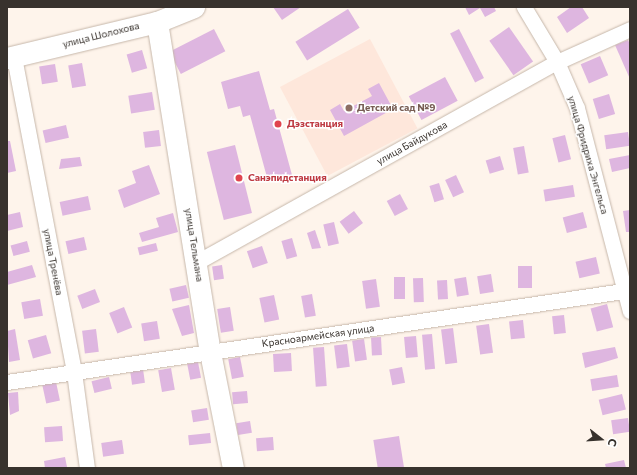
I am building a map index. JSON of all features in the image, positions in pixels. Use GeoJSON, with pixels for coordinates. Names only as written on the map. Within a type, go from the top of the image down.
{"type":"FeatureCollection","features":[{"type":"Feature","properties":{"kind":"street","name":"улица Шолохова"},"geometry":{"type":"LineString","coordinates":[[10,58],[157,22],[194,7]]}},
{"type":"Feature","properties":{"kind":"street","name":"улица Фридриха Энгельса"},"geometry":{"type":"LineString","coordinates":[[524,7],[557,62],[576,108],[628,290],[630,311]]}},
{"type":"Feature","properties":{"kind":"street","name":"улица Тельмана"},"geometry":{"type":"LineString","coordinates":[[157,22],[197,262],[210,352],[233,468]]}},
{"type":"Feature","properties":{"kind":"street","name":"улица Байдукова"},"geometry":{"type":"LineString","coordinates":[[197,262],[557,62],[630,29]]}},
{"type":"Feature","properties":{"kind":"street","name":"улица Тренёва"},"geometry":{"type":"LineString","coordinates":[[10,58],[74,372],[87,468]]}},
{"type":"Feature","properties":{"kind":"street","name":"Красноармейская улица"},"geometry":{"type":"LineString","coordinates":[[7,382],[628,290]]}},
{"type":"Feature","properties":{"kind":"shaded area","name":"Детский сад №9"},"geometry":{"type":"Polygon","coordinates":[[[370,39],[417,128],[327,176],[280,87],[370,39]]]}},
{"type":"Feature","properties":{"kind":"building"},"geometry":{"type":"Polygon","coordinates":[[[273,7],[301,7],[282,20],[273,7]]]}},
{"type":"Feature","properties":{"kind":"building"},"geometry":{"type":"Polygon","coordinates":[[[465,7],[494,7],[496,11],[485,17],[480,8],[469,15],[465,7]]]}},
{"type":"Feature","properties":{"kind":"building"},"geometry":{"type":"Polygon","coordinates":[[[571,7],[582,7],[589,18],[567,33],[557,17],[571,7]]]}},
{"type":"Feature","properties":{"kind":"building"},"geometry":{"type":"Polygon","coordinates":[[[348,9],[360,28],[307,61],[295,42],[348,9]]]}},
{"type":"Feature","properties":{"kind":"building"},"geometry":{"type":"Polygon","coordinates":[[[509,27],[533,61],[513,75],[489,41],[509,27]]]}},
{"type":"Feature","properties":{"kind":"building"},"geometry":{"type":"Polygon","coordinates":[[[214,29],[225,51],[181,74],[169,52],[214,29]]]}},
{"type":"Feature","properties":{"kind":"building"},"geometry":{"type":"Polygon","coordinates":[[[459,29],[484,78],[475,83],[450,34],[459,29]]]}},
{"type":"Feature","properties":{"kind":"building"},"geometry":{"type":"Polygon","coordinates":[[[628,40],[630,44],[630,79],[615,45],[628,40]]]}},
{"type":"Feature","properties":{"kind":"building"},"geometry":{"type":"Polygon","coordinates":[[[142,50],[147,68],[132,73],[127,54],[142,50]]]}},
{"type":"Feature","properties":{"kind":"building"},"geometry":{"type":"Polygon","coordinates":[[[600,56],[608,75],[589,84],[581,64],[600,56]]]}},
{"type":"Feature","properties":{"kind":"building"},"geometry":{"type":"Polygon","coordinates":[[[82,63],[86,86],[72,88],[68,65],[82,63]]]}},
{"type":"Feature","properties":{"kind":"building"},"geometry":{"type":"Polygon","coordinates":[[[55,64],[58,82],[42,84],[39,67],[55,64]]]}},
{"type":"Feature","properties":{"kind":"building"},"geometry":{"type":"Polygon","coordinates":[[[259,71],[270,110],[274,109],[292,175],[268,181],[250,115],[243,117],[240,106],[228,109],[221,82],[259,71]]]}},
{"type":"Feature","properties":{"kind":"building"},"geometry":{"type":"Polygon","coordinates":[[[445,77],[458,101],[421,120],[409,96],[445,77]]]}},
{"type":"Feature","properties":{"kind":"building"},"geometry":{"type":"Polygon","coordinates":[[[379,83],[393,109],[344,136],[330,110],[340,104],[344,111],[372,96],[368,89],[379,83]]]}},
{"type":"Feature","properties":{"kind":"building"},"geometry":{"type":"Polygon","coordinates":[[[152,92],[155,110],[131,114],[128,96],[152,92]]]}},
{"type":"Feature","properties":{"kind":"building"},"geometry":{"type":"Polygon","coordinates":[[[609,94],[615,114],[599,119],[593,99],[609,94]]]}},
{"type":"Feature","properties":{"kind":"building"},"geometry":{"type":"Polygon","coordinates":[[[66,125],[69,138],[46,143],[43,130],[66,125]]]}},
{"type":"Feature","properties":{"kind":"building"},"geometry":{"type":"Polygon","coordinates":[[[159,130],[161,146],[145,148],[143,132],[159,130]]]}},
{"type":"Feature","properties":{"kind":"building"},"geometry":{"type":"Polygon","coordinates":[[[628,132],[630,146],[606,149],[604,135],[628,132]]]}},
{"type":"Feature","properties":{"kind":"building"},"geometry":{"type":"Polygon","coordinates":[[[565,135],[571,159],[558,162],[552,138],[565,135]]]}},
{"type":"Feature","properties":{"kind":"building"},"geometry":{"type":"Polygon","coordinates":[[[7,141],[10,141],[16,171],[7,173],[7,141]]]}},
{"type":"Feature","properties":{"kind":"building"},"geometry":{"type":"Polygon","coordinates":[[[235,145],[252,213],[224,220],[207,152],[235,145]]]}},
{"type":"Feature","properties":{"kind":"building"},"geometry":{"type":"Polygon","coordinates":[[[524,146],[529,173],[518,174],[513,148],[524,146]]]}},
{"type":"Feature","properties":{"kind":"building"},"geometry":{"type":"Polygon","coordinates":[[[630,155],[630,168],[612,172],[609,159],[630,155]]]}},
{"type":"Feature","properties":{"kind":"building"},"geometry":{"type":"Polygon","coordinates":[[[500,156],[504,169],[490,174],[486,160],[500,156]]]}},
{"type":"Feature","properties":{"kind":"building"},"geometry":{"type":"Polygon","coordinates":[[[80,157],[82,166],[59,169],[61,159],[80,157]]]}},
{"type":"Feature","properties":{"kind":"building"},"geometry":{"type":"Polygon","coordinates":[[[149,165],[160,194],[124,208],[118,190],[136,183],[132,171],[149,165]]]}},
{"type":"Feature","properties":{"kind":"building"},"geometry":{"type":"Polygon","coordinates":[[[456,175],[464,192],[453,197],[445,180],[456,175]]]}},
{"type":"Feature","properties":{"kind":"building"},"geometry":{"type":"Polygon","coordinates":[[[439,183],[444,199],[434,202],[429,186],[439,183]]]}},
{"type":"Feature","properties":{"kind":"building"},"geometry":{"type":"Polygon","coordinates":[[[573,185],[575,197],[545,202],[543,190],[573,185]]]}},
{"type":"Feature","properties":{"kind":"building"},"geometry":{"type":"Polygon","coordinates":[[[400,194],[408,209],[395,216],[387,201],[400,194]]]}},
{"type":"Feature","properties":{"kind":"building"},"geometry":{"type":"Polygon","coordinates":[[[88,196],[91,210],[63,216],[60,202],[88,196]]]}},
{"type":"Feature","properties":{"kind":"building"},"geometry":{"type":"Polygon","coordinates":[[[630,210],[630,232],[626,232],[623,211],[630,210]]]}},
{"type":"Feature","properties":{"kind":"building"},"geometry":{"type":"Polygon","coordinates":[[[354,211],[363,223],[349,234],[340,222],[354,211]]]}},
{"type":"Feature","properties":{"kind":"building"},"geometry":{"type":"Polygon","coordinates":[[[20,212],[23,227],[7,231],[7,215],[20,212]]]}},
{"type":"Feature","properties":{"kind":"building"},"geometry":{"type":"Polygon","coordinates":[[[583,212],[587,227],[567,233],[563,217],[583,212]]]}},
{"type":"Feature","properties":{"kind":"building"},"geometry":{"type":"Polygon","coordinates":[[[173,213],[178,232],[142,242],[139,233],[159,227],[156,218],[173,213]]]}},
{"type":"Feature","properties":{"kind":"building"},"geometry":{"type":"Polygon","coordinates":[[[334,222],[339,243],[328,246],[323,224],[334,222]]]}},
{"type":"Feature","properties":{"kind":"building"},"geometry":{"type":"Polygon","coordinates":[[[315,230],[321,248],[312,249],[307,233],[315,230]]]}},
{"type":"Feature","properties":{"kind":"building"},"geometry":{"type":"Polygon","coordinates":[[[84,237],[87,250],[68,254],[65,241],[84,237]]]}},
{"type":"Feature","properties":{"kind":"building"},"geometry":{"type":"Polygon","coordinates":[[[292,238],[297,256],[287,259],[281,241],[292,238]]]}},
{"type":"Feature","properties":{"kind":"building"},"geometry":{"type":"Polygon","coordinates":[[[27,241],[30,252],[13,256],[11,245],[27,241]]]}},
{"type":"Feature","properties":{"kind":"building"},"geometry":{"type":"Polygon","coordinates":[[[156,243],[158,251],[139,255],[138,248],[156,243]]]}},
{"type":"Feature","properties":{"kind":"building"},"geometry":{"type":"Polygon","coordinates":[[[262,246],[268,263],[253,268],[247,251],[262,246]]]}},
{"type":"Feature","properties":{"kind":"building"},"geometry":{"type":"Polygon","coordinates":[[[596,257],[600,274],[579,278],[576,262],[596,257]]]}},
{"type":"Feature","properties":{"kind":"building"},"geometry":{"type":"Polygon","coordinates":[[[32,265],[36,277],[7,285],[7,272],[32,265]]]}},
{"type":"Feature","properties":{"kind":"building"},"geometry":{"type":"Polygon","coordinates":[[[222,265],[224,279],[214,280],[212,266],[222,265]]]}},
{"type":"Feature","properties":{"kind":"building"},"geometry":{"type":"Polygon","coordinates":[[[518,266],[532,266],[532,288],[518,288],[518,266]]]}},
{"type":"Feature","properties":{"kind":"building"},"geometry":{"type":"Polygon","coordinates":[[[491,274],[494,292],[480,294],[477,276],[491,274]]]}},
{"type":"Feature","properties":{"kind":"building"},"geometry":{"type":"Polygon","coordinates":[[[394,277],[405,277],[405,299],[394,299],[394,277]]]}},
{"type":"Feature","properties":{"kind":"building"},"geometry":{"type":"Polygon","coordinates":[[[466,277],[469,295],[457,297],[454,279],[466,277]]]}},
{"type":"Feature","properties":{"kind":"building"},"geometry":{"type":"Polygon","coordinates":[[[413,278],[423,278],[424,302],[414,302],[413,278]]]}},
{"type":"Feature","properties":{"kind":"building"},"geometry":{"type":"Polygon","coordinates":[[[376,279],[380,307],[366,309],[362,281],[376,279]]]}},
{"type":"Feature","properties":{"kind":"building"},"geometry":{"type":"Polygon","coordinates":[[[447,280],[448,299],[438,299],[437,281],[447,280]]]}},
{"type":"Feature","properties":{"kind":"building"},"geometry":{"type":"Polygon","coordinates":[[[186,285],[189,298],[172,301],[169,289],[186,285]]]}},
{"type":"Feature","properties":{"kind":"building"},"geometry":{"type":"Polygon","coordinates":[[[95,289],[100,302],[82,309],[77,296],[95,289]]]}},
{"type":"Feature","properties":{"kind":"building"},"geometry":{"type":"Polygon","coordinates":[[[312,294],[316,316],[305,318],[301,296],[312,294]]]}},
{"type":"Feature","properties":{"kind":"building"},"geometry":{"type":"Polygon","coordinates":[[[274,295],[279,319],[265,323],[259,298],[274,295]]]}},
{"type":"Feature","properties":{"kind":"building"},"geometry":{"type":"Polygon","coordinates":[[[40,299],[43,316],[24,319],[21,302],[40,299]]]}},
{"type":"Feature","properties":{"kind":"building"},"geometry":{"type":"Polygon","coordinates":[[[607,304],[613,327],[597,332],[591,308],[607,304]]]}},
{"type":"Feature","properties":{"kind":"building"},"geometry":{"type":"Polygon","coordinates":[[[189,305],[194,333],[182,336],[172,309],[189,305]]]}},
{"type":"Feature","properties":{"kind":"building"},"geometry":{"type":"Polygon","coordinates":[[[124,307],[132,327],[117,333],[109,313],[124,307]]]}},
{"type":"Feature","properties":{"kind":"building"},"geometry":{"type":"Polygon","coordinates":[[[230,307],[234,331],[221,333],[217,309],[230,307]]]}},
{"type":"Feature","properties":{"kind":"building"},"geometry":{"type":"Polygon","coordinates":[[[564,315],[566,333],[554,334],[552,316],[564,315]]]}},
{"type":"Feature","properties":{"kind":"building"},"geometry":{"type":"Polygon","coordinates":[[[523,320],[525,338],[511,339],[509,321],[523,320]]]}},
{"type":"Feature","properties":{"kind":"building"},"geometry":{"type":"Polygon","coordinates":[[[157,321],[160,339],[144,341],[141,324],[157,321]]]}},
{"type":"Feature","properties":{"kind":"building"},"geometry":{"type":"Polygon","coordinates":[[[489,324],[493,353],[480,355],[476,326],[489,324]]]}},
{"type":"Feature","properties":{"kind":"building"},"geometry":{"type":"Polygon","coordinates":[[[453,328],[457,363],[445,364],[441,329],[453,328]]]}},
{"type":"Feature","properties":{"kind":"building"},"geometry":{"type":"Polygon","coordinates":[[[15,329],[20,360],[9,362],[7,331],[15,329]]]}},
{"type":"Feature","properties":{"kind":"building"},"geometry":{"type":"Polygon","coordinates":[[[96,329],[99,352],[85,354],[82,331],[96,329]]]}},
{"type":"Feature","properties":{"kind":"building"},"geometry":{"type":"Polygon","coordinates":[[[432,334],[435,369],[425,370],[422,335],[432,334]]]}},
{"type":"Feature","properties":{"kind":"building"},"geometry":{"type":"Polygon","coordinates":[[[46,335],[51,353],[33,359],[28,340],[46,335]]]}},
{"type":"Feature","properties":{"kind":"building"},"geometry":{"type":"Polygon","coordinates":[[[416,336],[418,357],[406,358],[404,337],[416,336]]]}},
{"type":"Feature","properties":{"kind":"building"},"geometry":{"type":"Polygon","coordinates":[[[381,337],[382,355],[372,355],[371,338],[381,337]]]}},
{"type":"Feature","properties":{"kind":"building"},"geometry":{"type":"Polygon","coordinates":[[[364,339],[367,360],[355,361],[352,341],[364,339]]]}},
{"type":"Feature","properties":{"kind":"building"},"geometry":{"type":"Polygon","coordinates":[[[347,344],[350,367],[337,368],[334,346],[347,344]]]}},
{"type":"Feature","properties":{"kind":"building"},"geometry":{"type":"Polygon","coordinates":[[[324,347],[327,386],[316,387],[313,348],[324,347]]]}},
{"type":"Feature","properties":{"kind":"building"},"geometry":{"type":"Polygon","coordinates":[[[615,347],[618,358],[585,368],[582,353],[615,347]]]}},
{"type":"Feature","properties":{"kind":"building"},"geometry":{"type":"Polygon","coordinates":[[[291,353],[292,371],[274,372],[273,354],[291,353]]]}},
{"type":"Feature","properties":{"kind":"building"},"geometry":{"type":"Polygon","coordinates":[[[240,357],[244,377],[232,379],[228,359],[240,357]]]}},
{"type":"Feature","properties":{"kind":"building"},"geometry":{"type":"Polygon","coordinates":[[[198,362],[201,378],[190,380],[187,364],[198,362]]]}},
{"type":"Feature","properties":{"kind":"building"},"geometry":{"type":"Polygon","coordinates":[[[402,367],[405,383],[392,385],[389,369],[402,367]]]}},
{"type":"Feature","properties":{"kind":"building"},"geometry":{"type":"Polygon","coordinates":[[[171,368],[175,390],[162,392],[158,370],[171,368]]]}},
{"type":"Feature","properties":{"kind":"building"},"geometry":{"type":"Polygon","coordinates":[[[143,369],[145,383],[132,385],[130,371],[143,369]]]}},
{"type":"Feature","properties":{"kind":"building"},"geometry":{"type":"Polygon","coordinates":[[[617,375],[619,387],[592,391],[590,379],[617,375]]]}},
{"type":"Feature","properties":{"kind":"building"},"geometry":{"type":"Polygon","coordinates":[[[109,377],[112,389],[94,393],[92,381],[109,377]]]}},
{"type":"Feature","properties":{"kind":"building"},"geometry":{"type":"Polygon","coordinates":[[[56,382],[60,401],[46,403],[42,385],[56,382]]]}},
{"type":"Feature","properties":{"kind":"building"},"geometry":{"type":"Polygon","coordinates":[[[247,391],[248,403],[233,404],[232,392],[247,391]]]}},
{"type":"Feature","properties":{"kind":"building"},"geometry":{"type":"Polygon","coordinates":[[[18,392],[19,411],[10,415],[8,393],[18,392]]]}},
{"type":"Feature","properties":{"kind":"building"},"geometry":{"type":"Polygon","coordinates":[[[622,394],[626,410],[603,415],[599,400],[622,394]]]}},
{"type":"Feature","properties":{"kind":"building"},"geometry":{"type":"Polygon","coordinates":[[[207,408],[209,420],[193,422],[191,411],[207,408]]]}},
{"type":"Feature","properties":{"kind":"building"},"geometry":{"type":"Polygon","coordinates":[[[628,418],[630,432],[613,434],[611,420],[628,418]]]}},
{"type":"Feature","properties":{"kind":"building"},"geometry":{"type":"Polygon","coordinates":[[[250,421],[252,433],[238,435],[236,423],[250,421]]]}},
{"type":"Feature","properties":{"kind":"building"},"geometry":{"type":"Polygon","coordinates":[[[62,426],[63,441],[45,442],[44,427],[62,426]]]}},
{"type":"Feature","properties":{"kind":"building"},"geometry":{"type":"Polygon","coordinates":[[[210,433],[211,443],[189,445],[188,435],[210,433]]]}},
{"type":"Feature","properties":{"kind":"building"},"geometry":{"type":"Polygon","coordinates":[[[399,436],[404,468],[378,468],[373,440],[399,436]]]}},
{"type":"Feature","properties":{"kind":"building"},"geometry":{"type":"Polygon","coordinates":[[[273,437],[274,450],[257,451],[256,438],[273,437]]]}},
{"type":"Feature","properties":{"kind":"building"},"geometry":{"type":"Polygon","coordinates":[[[122,440],[124,454],[103,457],[101,443],[122,440]]]}},
{"type":"Feature","properties":{"kind":"building"},"geometry":{"type":"Polygon","coordinates":[[[65,457],[67,467],[45,468],[44,461],[65,457]]]}},
{"type":"Feature","properties":{"kind":"building"},"geometry":{"type":"Polygon","coordinates":[[[624,460],[626,468],[606,468],[605,464],[624,460]]]}},
{"type":"Feature","properties":{"kind":"place","name":"Детский сад №9"},"geometry":{"type":"Point","coordinates":[349,108]}},
{"type":"Feature","properties":{"kind":"place","name":"Дэзстанция"},"geometry":{"type":"Point","coordinates":[278,124]}},
{"type":"Feature","properties":{"kind":"place","name":"Санэпидстанция"},"geometry":{"type":"Point","coordinates":[239,178]}}]}
